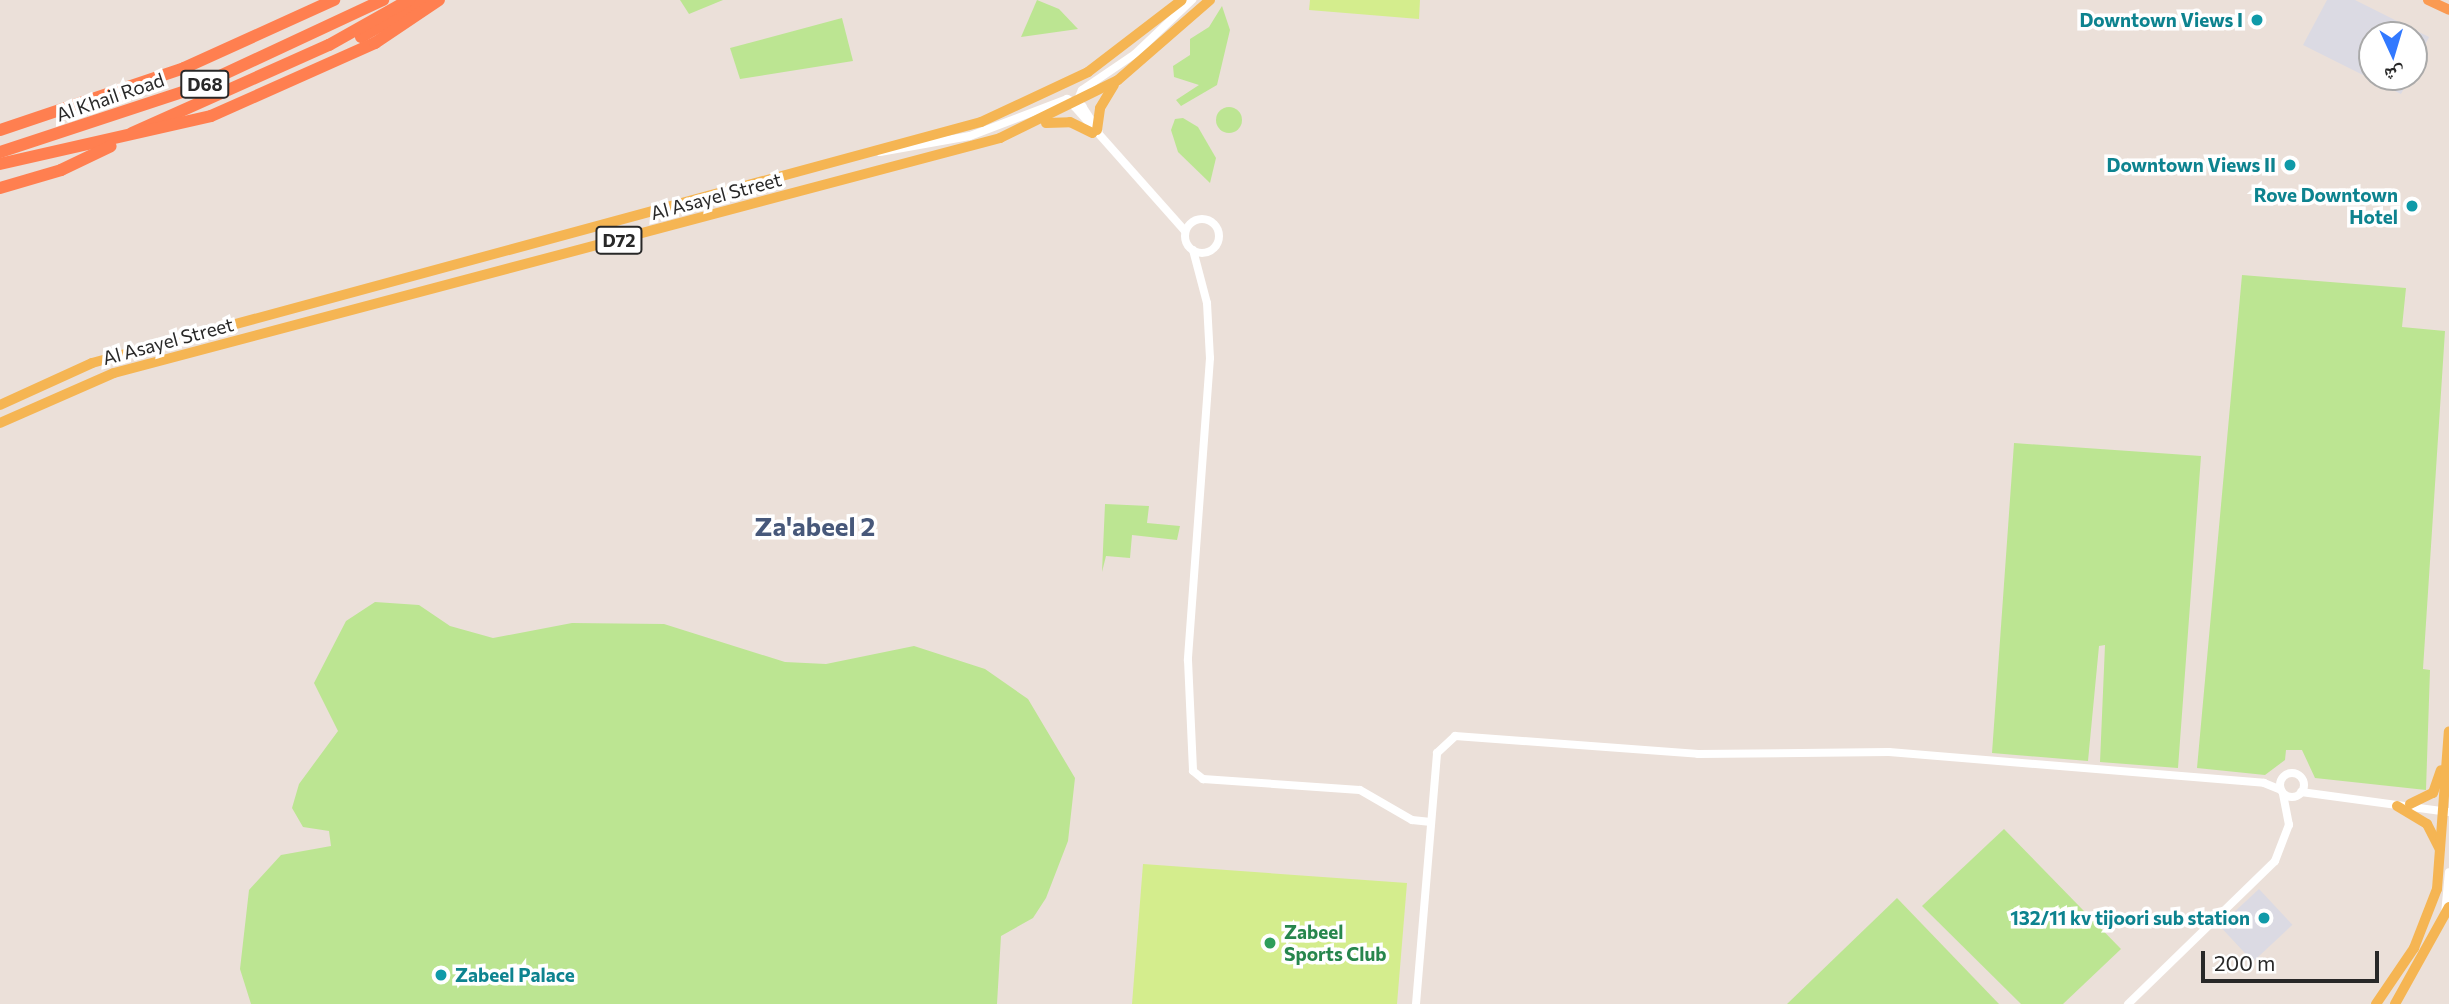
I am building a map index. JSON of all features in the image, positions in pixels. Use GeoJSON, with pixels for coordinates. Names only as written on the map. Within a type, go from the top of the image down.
{"type":"FeatureCollection","features":[{"type":"Feature","properties":{"kind":"highway","name":"Al Khail Road"},"geometry":{"type":"LineString","coordinates":[[0,130],[184,68],[334,0]]}},
{"type":"Feature","properties":{"kind":"highway","name":"Al Khail Road"},"geometry":{"type":"LineString","coordinates":[[0,152],[184,92],[383,0]]}},
{"type":"Feature","properties":{"kind":"highway"},"geometry":{"type":"LineString","coordinates":[[273,70],[409,0]]}},
{"type":"Feature","properties":{"kind":"highway"},"geometry":{"type":"LineString","coordinates":[[0,188],[76,164],[210,97],[359,38],[425,0]]}},
{"type":"Feature","properties":{"kind":"highway"},"geometry":{"type":"LineString","coordinates":[[0,164],[219,113],[375,43],[439,0]]}},
{"type":"Feature","properties":{"kind":"highway"},"geometry":{"type":"LineString","coordinates":[[2428,0],[2449,10]]}},
{"type":"Feature","properties":{"kind":"main road","name":"Al Asayel Street"},"geometry":{"type":"LineString","coordinates":[[0,405],[92,363],[877,152],[1035,101],[1126,48],[1182,0]]}},
{"type":"Feature","properties":{"kind":"main road","name":"Al Asayel Street"},"geometry":{"type":"LineString","coordinates":[[0,423],[114,373],[966,148],[1032,125],[1118,80],[1210,0]]}},
{"type":"Feature","properties":{"kind":"main road"},"geometry":{"type":"LineString","coordinates":[[1032,125],[1070,122],[1095,131],[1100,108],[1118,80]]}},
{"type":"Feature","properties":{"kind":"main road"},"geometry":{"type":"LineString","coordinates":[[2410,804],[2438,786],[2449,723]]}},
{"type":"Feature","properties":{"kind":"main road"},"geometry":{"type":"LineString","coordinates":[[2376,1004],[2421,934],[2442,858],[2447,817],[2449,732]]}},
{"type":"Feature","properties":{"kind":"main road"},"geometry":{"type":"LineString","coordinates":[[2397,806],[2427,824],[2442,858]]}},
{"type":"Feature","properties":{"kind":"main road"},"geometry":{"type":"LineString","coordinates":[[2395,1004],[2407,988],[2447,912]]}},
{"type":"Feature","properties":{"kind":"main road"},"geometry":{"type":"LineString","coordinates":[[2407,988],[2409,1003]]}},
{"type":"Feature","properties":{"kind":"street"},"geometry":{"type":"LineString","coordinates":[[1077,103],[1082,90],[1135,54],[1192,0]]}},
{"type":"Feature","properties":{"kind":"street"},"geometry":{"type":"LineString","coordinates":[[877,152],[955,139],[1061,100],[1077,103],[1104,144],[1172,212],[1185,231],[1202,281],[1210,358],[1188,660],[1192,771],[1203,779],[1360,790],[1408,818],[1431,822]]}},
{"type":"Feature","properties":{"kind":"street"},"geometry":{"type":"LineString","coordinates":[[1172,212],[1194,220],[1208,219],[1218,228],[1219,240],[1209,251],[1202,281]]}},
{"type":"Feature","properties":{"kind":"street"},"geometry":{"type":"LineString","coordinates":[[1185,231],[1194,220]]}},
{"type":"Feature","properties":{"kind":"street"},"geometry":{"type":"LineString","coordinates":[[1193,250],[1209,251]]}},
{"type":"Feature","properties":{"kind":"street"},"geometry":{"type":"LineString","coordinates":[[1416,1004],[1437,753],[1455,736],[1698,754],[1866,751],[2264,783],[2282,792],[2299,794],[2326,791]]}},
{"type":"Feature","properties":{"kind":"street"},"geometry":{"type":"LineString","coordinates":[[2264,783],[2292,773],[2326,791],[2410,804],[2447,817]]}},
{"type":"Feature","properties":{"kind":"street"},"geometry":{"type":"LineString","coordinates":[[2282,777],[2282,792],[2289,816]]}},
{"type":"Feature","properties":{"kind":"street"},"geometry":{"type":"LineString","coordinates":[[2130,1003],[2269,868],[2284,844],[2289,816],[2304,781]]}},
{"type":"Feature","properties":{"kind":"street"},"geometry":{"type":"LineString","coordinates":[[2381,801],[2447,817]]}},
{"type":"Feature","properties":{"kind":"street"},"geometry":{"type":"LineString","coordinates":[[2447,912],[2449,872]]}},
{"type":"Feature","properties":{"kind":"shaded area"},"geometry":{"type":"Polygon","coordinates":[[[2327,0],[2355,0],[2397,21],[2358,21],[2358,72],[2303,45],[2327,0]]]}},
{"type":"Feature","properties":{"kind":"shaded area"},"geometry":{"type":"Polygon","coordinates":[[[2259,889],[2292,925],[2253,962],[2220,926],[2259,889]]]}},
{"type":"Feature","properties":{"kind":"green space"},"geometry":{"type":"Polygon","coordinates":[[[680,0],[723,0],[689,14],[680,0]]]}},
{"type":"Feature","properties":{"kind":"green space"},"geometry":{"type":"Polygon","coordinates":[[[1037,0],[1059,9],[1078,29],[1021,37],[1037,0]]]}},
{"type":"Feature","properties":{"kind":"green space"},"geometry":{"type":"Polygon","coordinates":[[[1310,0],[1420,0],[1419,19],[1309,10],[1310,0]]]}},
{"type":"Feature","properties":{"kind":"green space"},"geometry":{"type":"Polygon","coordinates":[[[1222,6],[1230,30],[1217,85],[1181,106],[1176,100],[1199,85],[1174,77],[1173,66],[1190,55],[1190,39],[1209,27],[1222,6]]]}},
{"type":"Feature","properties":{"kind":"green space"},"geometry":{"type":"Polygon","coordinates":[[[842,18],[853,61],[740,79],[730,48],[842,18]]]}},
{"type":"Feature","properties":{"kind":"green space"},"geometry":{"type":"Polygon","coordinates":[[[1229,107],[1238,111],[1242,120],[1238,129],[1229,133],[1220,129],[1216,120],[1220,111],[1229,107]]]}},
{"type":"Feature","properties":{"kind":"green space"},"geometry":{"type":"Polygon","coordinates":[[[1183,118],[1198,127],[1216,158],[1210,183],[1178,152],[1171,130],[1175,119],[1183,118]]]}},
{"type":"Feature","properties":{"kind":"green space"},"geometry":{"type":"Polygon","coordinates":[[[2242,275],[2406,288],[2402,327],[2445,331],[2423,669],[2430,670],[2426,790],[2315,778],[2302,750],[2286,750],[2285,760],[2265,775],[2197,768],[2242,275]]]}},
{"type":"Feature","properties":{"kind":"green space"},"geometry":{"type":"Polygon","coordinates":[[[2014,443],[2201,456],[2178,768],[2100,762],[2105,645],[2099,646],[2088,761],[1992,753],[2014,443]]]}},
{"type":"Feature","properties":{"kind":"green space"},"geometry":{"type":"Polygon","coordinates":[[[1105,504],[1149,506],[1147,523],[1180,526],[1177,540],[1132,535],[1130,558],[1106,556],[1102,572],[1105,504]]]}},
{"type":"Feature","properties":{"kind":"green space"},"geometry":{"type":"Polygon","coordinates":[[[375,602],[419,605],[450,626],[493,638],[572,623],[664,624],[785,662],[826,664],[914,646],[985,669],[1028,699],[1075,778],[1068,841],[1046,898],[1033,918],[1001,936],[997,1004],[251,1004],[240,969],[249,890],[281,855],[331,846],[329,831],[303,827],[292,808],[299,784],[338,731],[314,683],[346,621],[375,602]]]}},
{"type":"Feature","properties":{"kind":"green space"},"geometry":{"type":"Polygon","coordinates":[[[2004,829],[2121,949],[2063,1004],[2021,1004],[1922,906],[2004,829]]]}},
{"type":"Feature","properties":{"kind":"green space","name":"Zabeel Sports Club"},"geometry":{"type":"Polygon","coordinates":[[[1143,864],[1407,883],[1397,1004],[1132,1004],[1143,864]]]}},
{"type":"Feature","properties":{"kind":"green space"},"geometry":{"type":"Polygon","coordinates":[[[1897,898],[1999,1004],[1787,1004],[1897,898]]]}},
{"type":"Feature","properties":{"kind":"place","name":"Downtown Views I"},"geometry":{"type":"Point","coordinates":[2257,20]}},
{"type":"Feature","properties":{"kind":"place","name":"Downtown Views II"},"geometry":{"type":"Point","coordinates":[2290,165]}},
{"type":"Feature","properties":{"kind":"place","name":"Rove Downtown Hotel"},"geometry":{"type":"Point","coordinates":[2412,206]}},
{"type":"Feature","properties":{"kind":"place","name":"132/11 kv tijoori sub station"},"geometry":{"type":"Point","coordinates":[2264,918]}},
{"type":"Feature","properties":{"kind":"place","name":"Zabeel Sports Club"},"geometry":{"type":"Point","coordinates":[1270,943]}},
{"type":"Feature","properties":{"kind":"place","name":"Zabeel Palace"},"geometry":{"type":"Point","coordinates":[441,975]}},
{"type":"Feature","properties":{"kind":"district","name":"Za'abeel 2"},"geometry":{"type":"Point","coordinates":[815,526]}}]}
